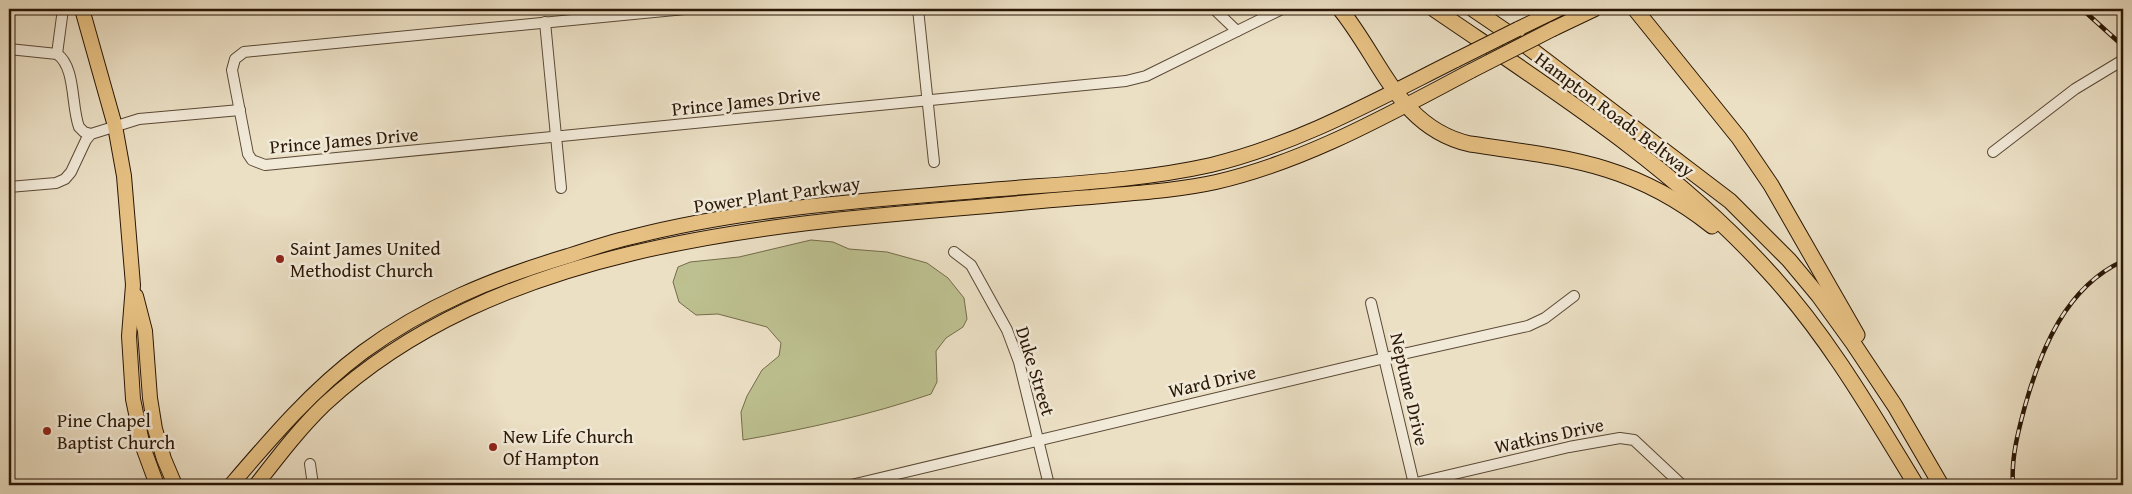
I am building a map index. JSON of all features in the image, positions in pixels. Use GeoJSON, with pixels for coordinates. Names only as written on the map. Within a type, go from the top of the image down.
{"type":"FeatureCollection","features":[{"type":"Feature","properties":{"kind":"highway"},"geometry":{"type":"LineString","coordinates":[[1340,9],[1364,42],[1394,91],[1406,105],[1439,134],[1454,140],[1586,162],[1619,172],[1649,185],[1689,208],[1769,272]]}},
{"type":"Feature","properties":{"kind":"highway","name":"Hampton Roads Beltway"},"geometry":{"type":"LineString","coordinates":[[1434,9],[1638,151],[1700,203],[1769,272],[1819,334],[1860,393],[1916,485]]}},
{"type":"Feature","properties":{"kind":"highway","name":"Hampton Roads Beltway"},"geometry":{"type":"LineString","coordinates":[[1473,9],[1520,40],[1730,200],[1789,260],[1819,296],[1853,343],[1895,406],[1941,485]]}},
{"type":"Feature","properties":{"kind":"highway"},"geometry":{"type":"LineString","coordinates":[[1635,9],[1738,138],[1771,186],[1848,319],[1895,406]]}},
{"type":"Feature","properties":{"kind":"highway"},"geometry":{"type":"LineString","coordinates":[[1646,9],[1650,27]]}},
{"type":"Feature","properties":{"kind":"main road"},"geometry":{"type":"LineString","coordinates":[[82,9],[115,126],[124,176],[133,285],[129,336],[133,399],[143,447],[157,485]]}},
{"type":"Feature","properties":{"kind":"main road","name":"Power Plant Parkway"},"geometry":{"type":"LineString","coordinates":[[231,485],[292,414],[314,392],[362,352],[408,322],[441,304],[476,287],[526,268],[632,236],[767,212],[857,201],[1139,176],[1206,166],[1266,150],[1295,139],[1558,9]]}},
{"type":"Feature","properties":{"kind":"main road","name":"Power Plant Parkway"},"geometry":{"type":"LineString","coordinates":[[256,485],[302,427],[324,405],[371,366],[396,348],[449,317],[486,300],[531,284],[606,260],[649,250],[710,237],[800,223],[1154,192],[1244,175],[1302,155],[1406,105],[1595,9]]}},
{"type":"Feature","properties":{"kind":"main road"},"geometry":{"type":"LineString","coordinates":[[133,285],[145,331],[149,390],[155,429],[164,459],[175,485]]}},
{"type":"Feature","properties":{"kind":"street"},"geometry":{"type":"LineString","coordinates":[[57,54],[62,9]]}},
{"type":"Feature","properties":{"kind":"street"},"geometry":{"type":"LineString","coordinates":[[561,188],[545,22],[685,9]]}},
{"type":"Feature","properties":{"kind":"street"},"geometry":{"type":"LineString","coordinates":[[918,9],[934,162]]}},
{"type":"Feature","properties":{"kind":"street"},"geometry":{"type":"LineString","coordinates":[[1214,9],[1237,31]]}},
{"type":"Feature","properties":{"kind":"street","name":"Prince James Drive"},"geometry":{"type":"LineString","coordinates":[[545,22],[244,52],[235,59],[232,70],[248,154],[252,160],[265,165],[556,138],[1136,79],[1282,9]]}},
{"type":"Feature","properties":{"kind":"street"},"geometry":{"type":"LineString","coordinates":[[9,49],[57,54],[65,61],[79,127],[84,132],[91,134]]}},
{"type":"Feature","properties":{"kind":"street"},"geometry":{"type":"LineString","coordinates":[[1994,152],[2075,89],[2123,60]]}},
{"type":"Feature","properties":{"kind":"street"},"geometry":{"type":"LineString","coordinates":[[9,188],[56,183],[65,179],[71,172],[86,140],[91,134],[139,119],[240,110]]}},
{"type":"Feature","properties":{"kind":"street","name":"Duke Street"},"geometry":{"type":"LineString","coordinates":[[954,252],[971,265],[1007,330],[1019,362],[1049,485]]}},
{"type":"Feature","properties":{"kind":"street","name":"Ward Drive"},"geometry":{"type":"LineString","coordinates":[[851,485],[1384,358],[1528,326],[1545,318],[1574,296]]}},
{"type":"Feature","properties":{"kind":"street","name":"Neptune Drive"},"geometry":{"type":"LineString","coordinates":[[1370,303],[1384,358],[1411,484]]}},
{"type":"Feature","properties":{"kind":"street","name":"Watkins Drive"},"geometry":{"type":"LineString","coordinates":[[1411,484],[1569,447],[1620,438],[1634,440],[1682,485]]}},
{"type":"Feature","properties":{"kind":"street"},"geometry":{"type":"LineString","coordinates":[[310,464],[313,485]]}},
{"type":"Feature","properties":{"kind":"green space"},"geometry":{"type":"Polygon","coordinates":[[[811,240],[833,242],[849,249],[887,252],[927,263],[948,278],[964,298],[967,319],[963,327],[946,338],[936,351],[937,382],[931,394],[838,421],[743,440],[741,412],[747,396],[762,370],[779,356],[781,343],[767,327],[718,314],[696,315],[679,302],[673,282],[678,267],[690,262],[739,257],[811,240]]]}},
{"type":"Feature","properties":{"kind":"railway"},"geometry":{"type":"LineString","coordinates":[[2082,9],[2123,46]]}},
{"type":"Feature","properties":{"kind":"railway"},"geometry":{"type":"LineString","coordinates":[[2013,485],[2014,455],[2020,426],[2031,384],[2048,342],[2071,303],[2103,272],[2123,261]]}},
{"type":"Feature","properties":{"kind":"place","name":"Saint James United Methodist Church"},"geometry":{"type":"Point","coordinates":[280,259]}},
{"type":"Feature","properties":{"kind":"place","name":"Pine Chapel Baptist Church"},"geometry":{"type":"Point","coordinates":[47,431]}},
{"type":"Feature","properties":{"kind":"place","name":"New Life Church Of Hampton"},"geometry":{"type":"Point","coordinates":[493,447]}}]}
